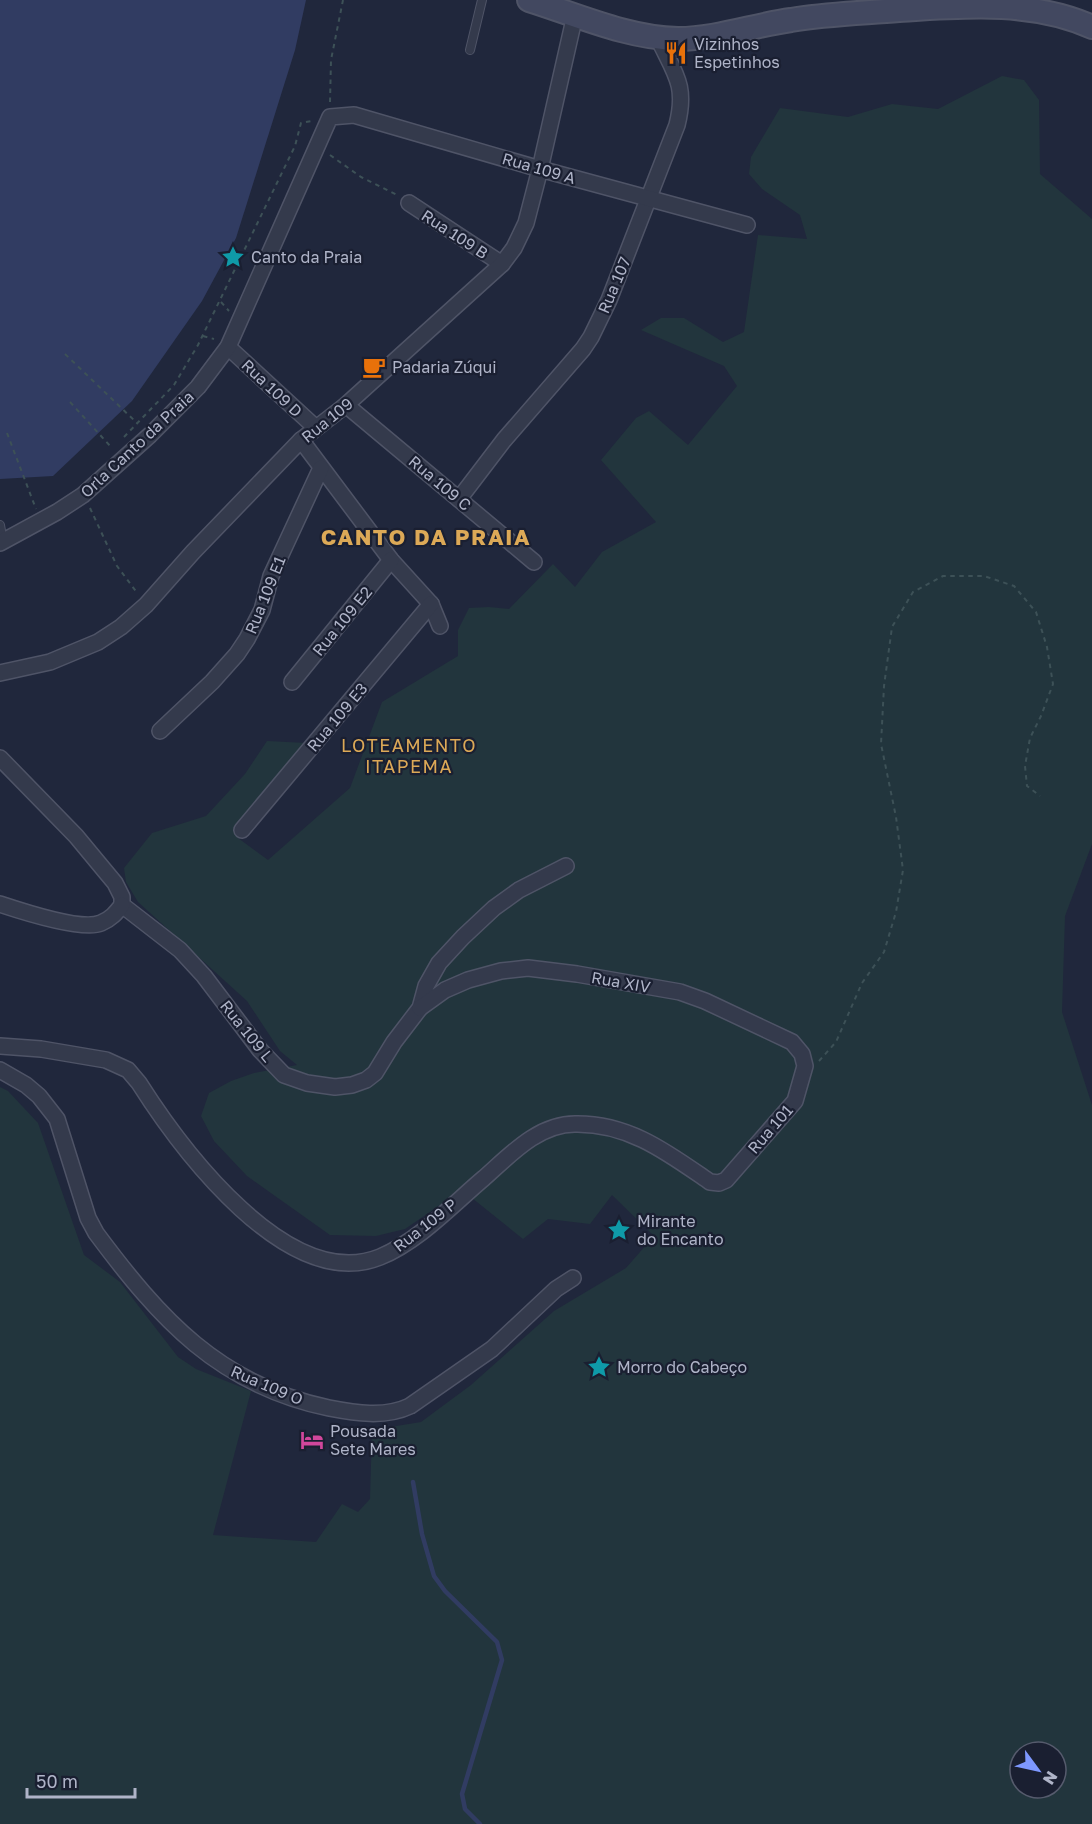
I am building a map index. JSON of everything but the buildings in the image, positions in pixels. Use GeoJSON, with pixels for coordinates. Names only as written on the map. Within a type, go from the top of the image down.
{"type":"FeatureCollection","features":[{"type":"Feature","properties":{"kind":"main road"},"geometry":{"type":"LineString","coordinates":[[529,0],[658,38],[704,37],[874,6],[1030,9],[1063,15],[1092,27]]}},
{"type":"Feature","properties":{"kind":"street","name":"Rua 109"},"geometry":{"type":"LineString","coordinates":[[0,673],[50,662],[98,642],[121,627],[146,604],[301,440],[346,405],[502,264],[514,248],[526,223],[575,15]]}},
{"type":"Feature","properties":{"kind":"street","name":"Rua 107"},"geometry":{"type":"LineString","coordinates":[[459,499],[504,440],[573,361],[591,337],[609,300],[677,125],[682,104],[681,87],[658,38]]}},
{"type":"Feature","properties":{"kind":"street","name":"Rua 109 A"},"geometry":{"type":"LineString","coordinates":[[330,117],[354,115],[540,169],[747,225]]}},
{"type":"Feature","properties":{"kind":"street","name":"Orla Canto da Praia"},"geometry":{"type":"LineString","coordinates":[[1,543],[83,495],[134,451],[198,387],[228,347],[330,117]]}},
{"type":"Feature","properties":{"kind":"street","name":"Rua 109 B"},"geometry":{"type":"LineString","coordinates":[[409,203],[502,264]]}},
{"type":"Feature","properties":{"kind":"street","name":"Rua 109 D"},"geometry":{"type":"LineString","coordinates":[[228,347],[316,428]]}},
{"type":"Feature","properties":{"kind":"street","name":"Rua 109 C"},"geometry":{"type":"LineString","coordinates":[[346,405],[534,562]]}},
{"type":"Feature","properties":{"kind":"street"},"geometry":{"type":"LineString","coordinates":[[301,440],[391,560],[431,604],[441,626]]}},
{"type":"Feature","properties":{"kind":"street","name":"Rua 109 E1"},"geometry":{"type":"LineString","coordinates":[[160,731],[212,681],[237,654],[247,639],[262,610],[271,576],[321,468]]}},
{"type":"Feature","properties":{"kind":"street","name":"Rua 109 E2"},"geometry":{"type":"LineString","coordinates":[[292,682],[391,560]]}},
{"type":"Feature","properties":{"kind":"street","name":"Rua 109 E3"},"geometry":{"type":"LineString","coordinates":[[242,830],[431,604]]}},
{"type":"Feature","properties":{"kind":"street","name":"Rua 109 L"},"geometry":{"type":"LineString","coordinates":[[0,758],[76,836],[115,883],[122,897],[122,905],[180,951],[204,976],[260,1050],[284,1075],[307,1083],[334,1087],[352,1085],[366,1080],[375,1073],[394,1042],[420,1008],[426,986],[440,963],[463,937],[519,890],[566,866]]}},
{"type":"Feature","properties":{"kind":"street"},"geometry":{"type":"LineString","coordinates":[[0,904],[80,925],[99,924],[115,915],[122,905]]}},
{"type":"Feature","properties":{"kind":"street","name":"Rua XIV"},"geometry":{"type":"LineString","coordinates":[[420,1008],[445,990],[468,980],[501,971],[528,968],[577,974],[681,992],[705,1001],[792,1042],[802,1054],[805,1066]]}},
{"type":"Feature","properties":{"kind":"street","name":"Rua 109 P"},"geometry":{"type":"LineString","coordinates":[[0,1046],[41,1049],[106,1060],[128,1070],[204,1173],[245,1213],[294,1247],[329,1262],[347,1265],[394,1251],[429,1226],[515,1150],[539,1133],[558,1126],[576,1124],[615,1129],[638,1136],[710,1182],[719,1183]]}},
{"type":"Feature","properties":{"kind":"street","name":"Rua 101"},"geometry":{"type":"LineString","coordinates":[[719,1183],[726,1180],[795,1101],[805,1066]]}},
{"type":"Feature","properties":{"kind":"street","name":"Rua 109 O"},"geometry":{"type":"LineString","coordinates":[[0,1070],[26,1085],[39,1096],[57,1119],[86,1210],[96,1233],[166,1318],[201,1351],[219,1364],[266,1387],[314,1405],[350,1412],[400,1411],[492,1349],[556,1289],[573,1278]]}},
{"type":"Feature","properties":{"kind":"lane"},"geometry":{"type":"LineString","coordinates":[[470,50],[482,0]]}},
{"type":"Feature","properties":{"kind":"lane"},"geometry":{"type":"LineString","coordinates":[[0,525],[1,543]]}},
{"type":"Feature","properties":{"kind":"path"},"geometry":{"type":"LineString","coordinates":[[121,440],[174,385],[198,345],[295,146],[301,123],[330,117],[331,60],[343,0]]}},
{"type":"Feature","properties":{"kind":"path"},"geometry":{"type":"LineString","coordinates":[[318,146],[361,177],[409,203]]}},
{"type":"Feature","properties":{"kind":"path"},"geometry":{"type":"LineString","coordinates":[[65,354],[137,423]]}},
{"type":"Feature","properties":{"kind":"path"},"geometry":{"type":"LineString","coordinates":[[70,402],[112,448],[107,454]]}},
{"type":"Feature","properties":{"kind":"path"},"geometry":{"type":"LineString","coordinates":[[7,433],[37,512]]}},
{"type":"Feature","properties":{"kind":"path"},"geometry":{"type":"LineString","coordinates":[[83,495],[117,567],[146,604]]}},
{"type":"Feature","properties":{"kind":"path"},"geometry":{"type":"LineString","coordinates":[[805,1066],[820,1061],[836,1042],[862,983],[884,952],[896,912],[903,870],[896,817],[881,744],[892,627],[913,592],[943,576],[984,576],[1014,586],[1036,612],[1047,647],[1053,684],[1030,738],[1025,766],[1027,786],[1040,796]]}},
{"type":"Feature","properties":{"kind":"shaded area"},"geometry":{"type":"Polygon","coordinates":[[[1002,76],[1024,80],[1039,100],[1040,174],[1092,219],[1092,844],[1065,916],[1062,1012],[1092,1105],[1092,1824],[0,1824],[0,1087],[8,1091],[38,1123],[84,1255],[120,1282],[178,1357],[196,1369],[251,1391],[213,1535],[316,1542],[342,1504],[358,1512],[370,1499],[372,1430],[421,1422],[471,1385],[554,1311],[626,1268],[654,1236],[612,1195],[590,1224],[548,1219],[523,1239],[462,1190],[405,1229],[376,1236],[330,1235],[247,1176],[214,1141],[201,1116],[209,1093],[231,1081],[254,1073],[297,1065],[280,1051],[247,1001],[138,902],[126,882],[124,868],[152,833],[206,816],[245,774],[267,741],[306,743],[253,805],[238,838],[268,860],[350,788],[382,702],[458,656],[458,630],[469,608],[509,609],[553,564],[575,587],[602,552],[656,522],[601,460],[636,418],[649,411],[688,445],[737,386],[724,366],[641,330],[661,318],[684,318],[723,342],[744,332],[758,235],[807,239],[800,215],[762,189],[749,174],[751,157],[780,108],[848,117],[892,104],[938,109],[1002,76]]]}},
{"type":"Feature","properties":{"kind":"water"},"geometry":{"type":"Polygon","coordinates":[[[0,0],[306,0],[295,50],[236,238],[202,301],[132,401],[53,476],[0,479],[0,0]]]}},
{"type":"Feature","properties":{"kind":"waterway"},"geometry":{"type":"LineString","coordinates":[[413,1482],[422,1534],[434,1576],[445,1591],[497,1642],[502,1660],[462,1794],[465,1809],[480,1824]]}},
{"type":"Feature","properties":{"kind":"place","name":"Vizinhos Espetinhos"},"geometry":{"type":"Point","coordinates":[676,53]}},
{"type":"Feature","properties":{"kind":"place","name":"Canto da Praia"},"geometry":{"type":"Point","coordinates":[233,257]}},
{"type":"Feature","properties":{"kind":"place","name":"Padaria Zúqui"},"geometry":{"type":"Point","coordinates":[374,367]}},
{"type":"Feature","properties":{"kind":"place","name":"Mirante do Encanto"},"geometry":{"type":"Point","coordinates":[619,1230]}},
{"type":"Feature","properties":{"kind":"place","name":"Morro do Cabeço"},"geometry":{"type":"Point","coordinates":[599,1367]}},
{"type":"Feature","properties":{"kind":"place","name":"Pousada Sete Mares"},"geometry":{"type":"Point","coordinates":[312,1440]}},
{"type":"Feature","properties":{"kind":"district","name":"CANTO DA PRAIA"},"geometry":{"type":"Point","coordinates":[426,537]}},
{"type":"Feature","properties":{"kind":"district","name":"LOTEAMENTO ITAPEMA"},"geometry":{"type":"Point","coordinates":[409,756]}}]}
